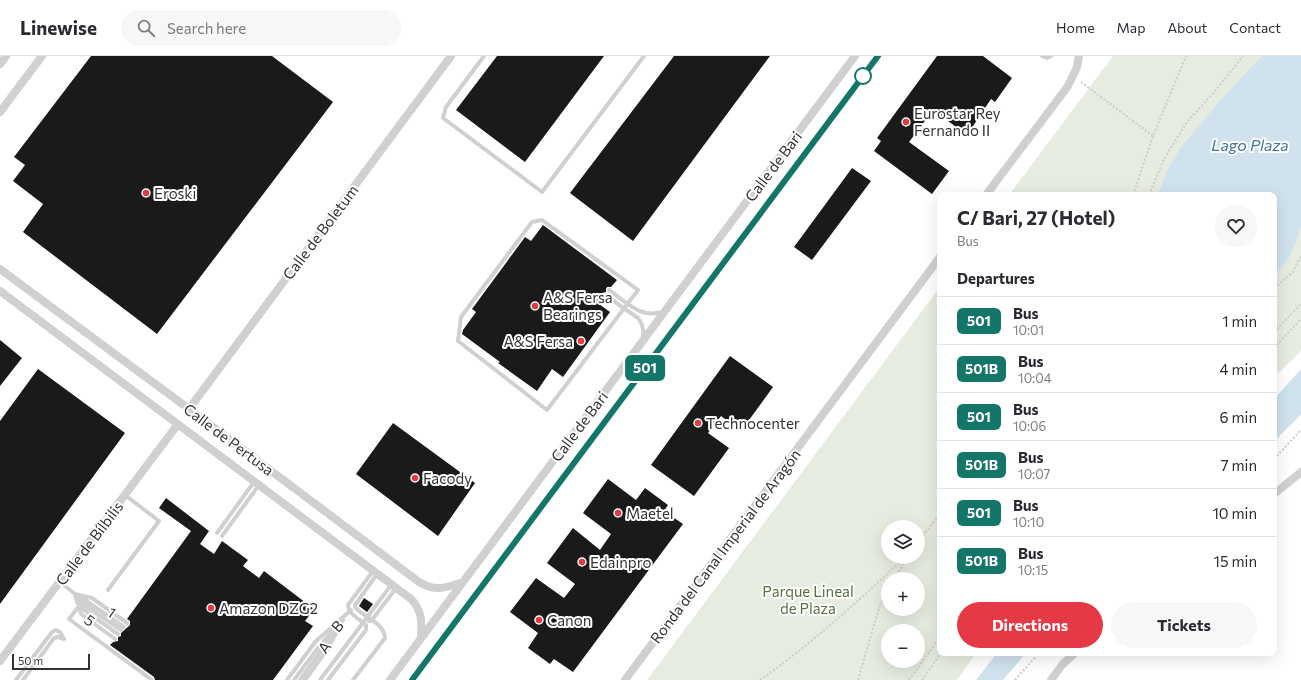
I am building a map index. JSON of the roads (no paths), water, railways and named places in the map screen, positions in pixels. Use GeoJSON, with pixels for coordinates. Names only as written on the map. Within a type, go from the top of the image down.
{"type":"FeatureCollection","features":[{"type":"Feature","properties":{"kind":"street"},"geometry":{"type":"LineString","coordinates":[[0,64],[6,56]]}},
{"type":"Feature","properties":{"kind":"street"},"geometry":{"type":"LineString","coordinates":[[0,112],[42,56]]}},
{"type":"Feature","properties":{"kind":"street","name":"Calle de Boletum"},"geometry":{"type":"LineString","coordinates":[[189,409],[451,56]]}},
{"type":"Feature","properties":{"kind":"street","name":"Calle de Bari"},"geometry":{"type":"LineString","coordinates":[[390,680],[855,56]]}},
{"type":"Feature","properties":{"kind":"street","name":"Calle de Bari"},"geometry":{"type":"LineString","coordinates":[[412,680],[878,56]]}},
{"type":"Feature","properties":{"kind":"street"},"geometry":{"type":"LineString","coordinates":[[988,192],[1074,76],[1079,56]]}},
{"type":"Feature","properties":{"kind":"street","name":"Ronda del Canal Imperial de Aragón"},"geometry":{"type":"LineString","coordinates":[[625,680],[937,261]]}},
{"type":"Feature","properties":{"kind":"street","name":"Calle de Pertusa"},"geometry":{"type":"LineString","coordinates":[[0,269],[419,582],[427,587],[436,589],[446,588],[463,582]]}},
{"type":"Feature","properties":{"kind":"street","name":"Calle de Pertusa"},"geometry":{"type":"LineString","coordinates":[[0,291],[376,572],[416,604],[421,614],[421,638]]}},
{"type":"Feature","properties":{"kind":"street","name":"Calle de Bílbilis"},"geometry":{"type":"LineString","coordinates":[[0,662],[178,424]]}},
{"type":"Feature","properties":{"kind":"street"},"geometry":{"type":"LineString","coordinates":[[1277,492],[1301,472]]}},
{"type":"Feature","properties":{"kind":"street"},"geometry":{"type":"LineString","coordinates":[[1051,680],[1062,665],[1072,656]]}},
{"type":"Feature","properties":{"kind":"lane"},"geometry":{"type":"LineString","coordinates":[[484,56],[446,107],[443,118],[542,192],[644,56]]}},
{"type":"Feature","properties":{"kind":"lane"},"geometry":{"type":"LineString","coordinates":[[1042,56],[1047,58],[1051,56]]}},
{"type":"Feature","properties":{"kind":"lane"},"geometry":{"type":"LineString","coordinates":[[542,220],[638,290],[624,309],[547,410],[458,341],[461,317],[532,222],[542,220]]}},
{"type":"Feature","properties":{"kind":"lane"},"geometry":{"type":"LineString","coordinates":[[610,290],[641,313],[648,315],[664,312]]}},
{"type":"Feature","properties":{"kind":"lane"},"geometry":{"type":"LineString","coordinates":[[606,295],[642,323],[644,332],[643,340]]}},
{"type":"Feature","properties":{"kind":"lane"},"geometry":{"type":"LineString","coordinates":[[217,533],[257,483]]}},
{"type":"Feature","properties":{"kind":"lane"},"geometry":{"type":"LineString","coordinates":[[222,536],[257,483]]}},
{"type":"Feature","properties":{"kind":"lane"},"geometry":{"type":"LineString","coordinates":[[108,590],[159,522],[125,494]]}},
{"type":"Feature","properties":{"kind":"lane"},"geometry":{"type":"LineString","coordinates":[[345,616],[355,605],[376,572]]}},
{"type":"Feature","properties":{"kind":"lane"},"geometry":{"type":"LineString","coordinates":[[328,680],[366,630],[366,625],[349,610],[348,605],[376,572]]}},
{"type":"Feature","properties":{"kind":"lane"},"geometry":{"type":"LineString","coordinates":[[60,582],[82,601],[121,630],[84,610],[82,601]]}},
{"type":"Feature","properties":{"kind":"lane"},"geometry":{"type":"LineString","coordinates":[[320,680],[363,622],[394,586]]}},
{"type":"Feature","properties":{"kind":"lane"},"geometry":{"type":"LineString","coordinates":[[363,622],[372,620],[394,586]]}},
{"type":"Feature","properties":{"kind":"lane","name":"1"},"geometry":{"type":"LineString","coordinates":[[75,594],[82,601],[92,598],[127,623]]}},
{"type":"Feature","properties":{"kind":"lane"},"geometry":{"type":"LineString","coordinates":[[82,601],[69,619],[152,680]]}},
{"type":"Feature","properties":{"kind":"lane","name":"5"},"geometry":{"type":"LineString","coordinates":[[82,601],[81,614],[115,638]]}},
{"type":"Feature","properties":{"kind":"lane"},"geometry":{"type":"LineString","coordinates":[[353,680],[385,638],[385,633],[382,627],[356,609],[355,605]]}},
{"type":"Feature","properties":{"kind":"lane","name":"B"},"geometry":{"type":"LineString","coordinates":[[287,680],[316,641],[345,616]]}},
{"type":"Feature","properties":{"kind":"lane","name":"B"},"geometry":{"type":"LineString","coordinates":[[294,680],[320,644],[345,616]]}},
{"type":"Feature","properties":{"kind":"lane","name":"A"},"geometry":{"type":"LineString","coordinates":[[300,680],[345,616]]}},
{"type":"Feature","properties":{"kind":"lane","name":"A"},"geometry":{"type":"LineString","coordinates":[[305,680],[327,650],[345,616]]}},
{"type":"Feature","properties":{"kind":"lane"},"geometry":{"type":"LineString","coordinates":[[16,680],[52,632],[56,630],[60,632],[64,639],[58,637],[54,638],[22,680]]}},
{"type":"Feature","properties":{"kind":"water","name":"Lago Plaza"},"geometry":{"type":"Polygon","coordinates":[[[1262,56],[1301,56],[1301,225],[1292,252],[1277,272],[1277,192],[1160,192],[1162,183],[1172,162],[1185,142],[1262,56]]]}},
{"type":"Feature","properties":{"kind":"water"},"geometry":{"type":"Polygon","coordinates":[[[1301,369],[1301,415],[1277,438],[1277,396],[1301,369]]]}},
{"type":"Feature","properties":{"kind":"water"},"geometry":{"type":"Polygon","coordinates":[[[995,656],[1023,656],[1003,680],[976,680],[995,656]]]}},
{"type":"Feature","properties":{"kind":"place","name":"Eurostar Rey Fernando II"},"geometry":{"type":"Point","coordinates":[906,122]}},
{"type":"Feature","properties":{"kind":"place","name":"Eroski"},"geometry":{"type":"Point","coordinates":[146,193]}},
{"type":"Feature","properties":{"kind":"place","name":"A&S Fersa Bearings"},"geometry":{"type":"Point","coordinates":[535,306]}},
{"type":"Feature","properties":{"kind":"place","name":"A&S Fersa"},"geometry":{"type":"Point","coordinates":[581,341]}},
{"type":"Feature","properties":{"kind":"place","name":"Technocenter"},"geometry":{"type":"Point","coordinates":[698,423]}},
{"type":"Feature","properties":{"kind":"place","name":"Facody"},"geometry":{"type":"Point","coordinates":[415,478]}},
{"type":"Feature","properties":{"kind":"place","name":"Maetel"},"geometry":{"type":"Point","coordinates":[618,513]}},
{"type":"Feature","properties":{"kind":"place","name":"Edainpro"},"geometry":{"type":"Point","coordinates":[582,562]}},
{"type":"Feature","properties":{"kind":"place","name":"Amazon DZG2"},"geometry":{"type":"Point","coordinates":[211,608]}},
{"type":"Feature","properties":{"kind":"place","name":"Canon"},"geometry":{"type":"Point","coordinates":[539,620]}},
{"type":"Feature","properties":{"kind":"park label","name":"Parque Lineal de Plaza"},"geometry":{"type":"Point","coordinates":[808,600]}}]}
